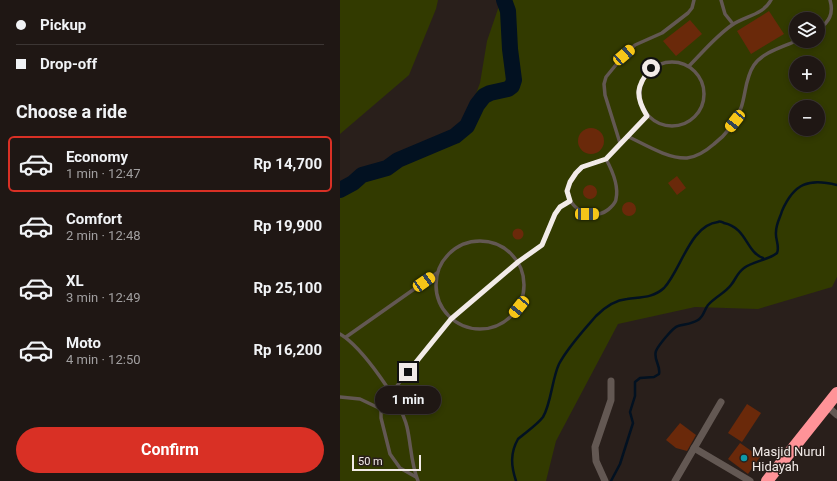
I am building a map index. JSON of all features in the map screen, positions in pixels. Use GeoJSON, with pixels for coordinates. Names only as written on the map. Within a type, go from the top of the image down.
{"type":"FeatureCollection","features":[{"type":"Feature","properties":{"kind":"highway"},"geometry":{"type":"LineString","coordinates":[[767,481],[837,393]]}},
{"type":"Feature","properties":{"kind":"street"},"geometry":{"type":"LineString","coordinates":[[606,481],[596,461],[594,447],[611,400],[611,381]]}},
{"type":"Feature","properties":{"kind":"street"},"geometry":{"type":"LineString","coordinates":[[675,481],[721,402]]}},
{"type":"Feature","properties":{"kind":"street"},"geometry":{"type":"LineString","coordinates":[[827,406],[837,414]]}},
{"type":"Feature","properties":{"kind":"street"},"geometry":{"type":"LineString","coordinates":[[694,448],[750,481]]}},
{"type":"Feature","properties":{"kind":"lane"},"geometry":{"type":"LineString","coordinates":[[620,143],[606,95],[604,84],[606,77],[624,55],[635,46],[662,33],[688,13],[692,8],[694,0]]}},
{"type":"Feature","properties":{"kind":"lane"},"geometry":{"type":"LineString","coordinates":[[721,0],[726,14],[733,24]]}},
{"type":"Feature","properties":{"kind":"lane"},"geometry":{"type":"LineString","coordinates":[[689,66],[733,24],[761,11],[769,4],[771,0]]}},
{"type":"Feature","properties":{"kind":"lane"},"geometry":{"type":"LineString","coordinates":[[825,23],[828,20],[832,9],[830,0]]}},
{"type":"Feature","properties":{"kind":"lane"},"geometry":{"type":"LineString","coordinates":[[627,136],[667,155],[687,158],[704,152],[723,138],[735,121],[742,107],[748,75],[755,63],[765,55],[789,44]]}},
{"type":"Feature","properties":{"kind":"lane"},"geometry":{"type":"LineString","coordinates":[[677,61],[689,66],[697,74],[703,83],[704,94],[702,105],[697,114],[688,122],[678,126],[667,126],[656,123],[647,116],[641,104],[639,91],[643,78],[651,68],[663,62],[677,61]]}},
{"type":"Feature","properties":{"kind":"lane"},"geometry":{"type":"LineString","coordinates":[[606,159],[611,168],[616,185],[616,201],[609,210],[599,214],[587,214],[577,209],[570,201],[567,191],[570,182],[582,167],[606,159],[647,116]]}},
{"type":"Feature","properties":{"kind":"lane"},"geometry":{"type":"LineString","coordinates":[[417,479],[400,468],[390,454],[381,418],[383,403],[451,319],[518,262],[542,245],[555,214],[560,207],[570,201]]}},
{"type":"Feature","properties":{"kind":"lane"},"geometry":{"type":"LineString","coordinates":[[474,242],[491,242],[506,249],[518,262],[524,276],[524,292],[519,307],[509,319],[496,327],[480,330],[465,327],[451,319],[440,306],[436,290],[437,273],[445,258],[458,247],[474,242]]}},
{"type":"Feature","properties":{"kind":"lane"},"geometry":{"type":"LineString","coordinates":[[346,337],[437,273]]}},
{"type":"Feature","properties":{"kind":"lane"},"geometry":{"type":"LineString","coordinates":[[340,334],[346,337],[375,369],[402,411],[407,427],[417,479]]}},
{"type":"Feature","properties":{"kind":"lane"},"geometry":{"type":"LineString","coordinates":[[340,397],[360,399],[381,409]]}},
{"type":"Feature","properties":{"kind":"green space"},"geometry":{"type":"Polygon","coordinates":[[[340,0],[438,0],[436,9],[409,75],[340,134],[340,0]]]}},
{"type":"Feature","properties":{"kind":"green space"},"geometry":{"type":"Polygon","coordinates":[[[501,0],[837,0],[837,277],[832,287],[758,309],[695,307],[618,324],[556,441],[546,481],[340,481],[340,189],[345,185],[394,163],[438,151],[462,130],[480,83],[487,41],[501,0]]]}},
{"type":"Feature","properties":{"kind":"building"},"geometry":{"type":"Polygon","coordinates":[[[769,11],[784,34],[751,54],[737,31],[769,11]]]}},
{"type":"Feature","properties":{"kind":"building"},"geometry":{"type":"Polygon","coordinates":[[[690,20],[702,34],[676,56],[663,41],[690,20]]]}},
{"type":"Feature","properties":{"kind":"building"},"geometry":{"type":"Polygon","coordinates":[[[591,128],[600,132],[604,141],[600,150],[591,154],[582,150],[578,141],[582,132],[591,128]]]}},
{"type":"Feature","properties":{"kind":"building"},"geometry":{"type":"Polygon","coordinates":[[[677,176],[686,188],[677,195],[668,183],[677,176]]]}},
{"type":"Feature","properties":{"kind":"building"},"geometry":{"type":"Polygon","coordinates":[[[587,185],[593,185],[597,189],[597,195],[593,199],[587,199],[583,195],[583,189],[587,185]]]}},
{"type":"Feature","properties":{"kind":"building"},"geometry":{"type":"Polygon","coordinates":[[[626,202],[632,202],[636,206],[636,212],[632,216],[626,216],[622,212],[622,206],[626,202]]]}},
{"type":"Feature","properties":{"kind":"building"},"geometry":{"type":"Polygon","coordinates":[[[518,228],[522,230],[524,234],[522,238],[518,240],[514,238],[512,234],[514,230],[518,228]]]}},
{"type":"Feature","properties":{"kind":"building"},"geometry":{"type":"Polygon","coordinates":[[[747,404],[761,413],[742,442],[728,433],[747,404]]]}},
{"type":"Feature","properties":{"kind":"building"},"geometry":{"type":"Polygon","coordinates":[[[680,423],[696,435],[687,451],[676,448],[666,440],[680,423]]]}},
{"type":"Feature","properties":{"kind":"building","name":"Masjid Nurul Hidayah"},"geometry":{"type":"Polygon","coordinates":[[[740,443],[760,457],[748,474],[728,459],[740,443]]]}},
{"type":"Feature","properties":{"kind":"waterway"},"geometry":{"type":"LineString","coordinates":[[340,190],[353,183],[362,175],[387,168],[398,160],[455,136],[467,126],[477,105],[484,96],[508,89],[512,86],[514,80],[510,49],[508,11],[504,0]]}},
{"type":"Feature","properties":{"kind":"waterway"},"geometry":{"type":"LineString","coordinates":[[611,481],[620,464],[633,423],[630,412],[635,396],[635,382],[640,378],[654,377],[659,374],[655,354],[669,333],[678,326],[698,320],[703,315],[708,305],[729,288],[744,268],[777,253],[777,224],[787,202],[797,189],[804,185],[818,182],[837,185]]}},
{"type":"Feature","properties":{"kind":"waterway"},"geometry":{"type":"LineString","coordinates":[[516,481],[512,460],[515,444],[518,439],[535,426],[543,417],[546,412],[559,364],[576,339],[599,313],[610,304],[618,301],[656,294],[664,288],[676,271],[693,239],[708,225],[720,222],[732,226],[742,235],[753,251],[763,258]]}},
{"type":"Feature","properties":{"kind":"place","name":"Masjid Nurul Hidayah"},"geometry":{"type":"Point","coordinates":[744,458]}},
{"type":"Feature","properties":{"kind":"route"},"geometry":{"type":"LineString","coordinates":[[408,372],[451,319],[518,262],[542,245],[555,214],[560,207],[570,201],[567,191],[570,182],[576,173],[582,167],[606,159],[647,116],[641,104],[639,91],[643,78],[651,68]]}}]}
